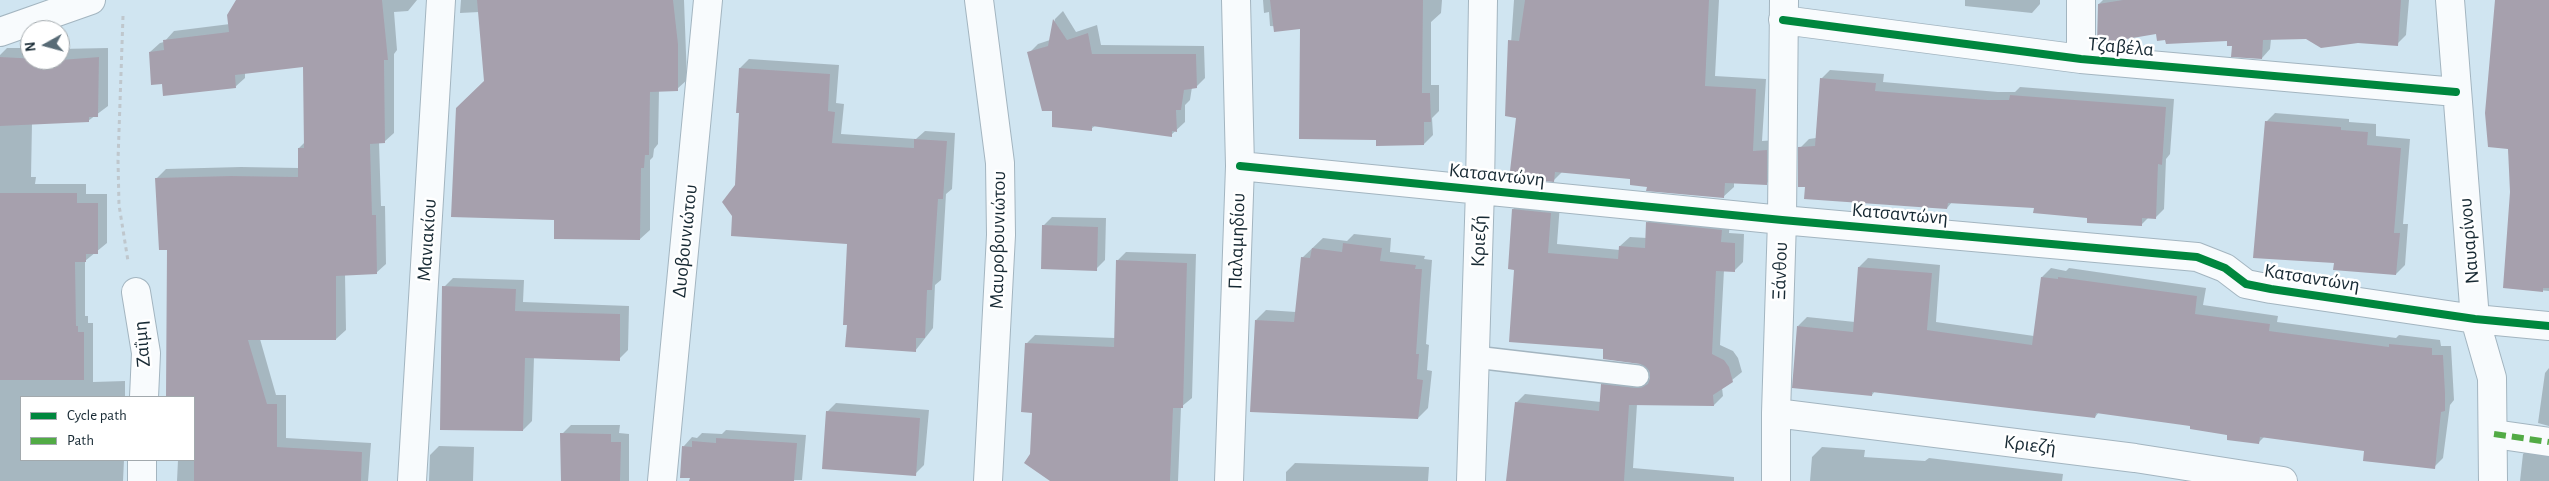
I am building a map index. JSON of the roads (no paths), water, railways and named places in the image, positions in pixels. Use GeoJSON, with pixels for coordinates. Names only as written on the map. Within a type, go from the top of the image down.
{"type":"FeatureCollection","features":[{"type":"Feature","properties":{"kind":"street"},"geometry":{"type":"LineString","coordinates":[[0,32],[91,0]]}},
{"type":"Feature","properties":{"kind":"street","name":"Μανιακίου"},"geometry":{"type":"LineString","coordinates":[[412,481],[441,0]]}},
{"type":"Feature","properties":{"kind":"street","name":"Δυοβουνιώτου"},"geometry":{"type":"LineString","coordinates":[[662,481],[708,0]]}},
{"type":"Feature","properties":{"kind":"street","name":"Παλαμηδίου"},"geometry":{"type":"LineString","coordinates":[[1229,481],[1240,166],[1236,0]]}},
{"type":"Feature","properties":{"kind":"street","name":"Κριεζή"},"geometry":{"type":"LineString","coordinates":[[1471,481],[1480,189],[1483,0]]}},
{"type":"Feature","properties":{"kind":"street"},"geometry":{"type":"LineString","coordinates":[[2081,0],[2081,60]]}},
{"type":"Feature","properties":{"kind":"street","name":"Ναυαρίνου"},"geometry":{"type":"LineString","coordinates":[[2450,0],[2475,319],[2492,378],[2494,434],[2492,481]]}},
{"type":"Feature","properties":{"kind":"street","name":"Μαυροβουνιώτου"},"geometry":{"type":"LineString","coordinates":[[986,2],[1000,163],[1001,235],[988,481]]}},
{"type":"Feature","properties":{"kind":"street","name":"Τζαβέλα"},"geometry":{"type":"LineString","coordinates":[[1784,10],[2081,60],[2456,92]]}},
{"type":"Feature","properties":{"kind":"street","name":"Ξάνθου"},"geometry":{"type":"LineString","coordinates":[[1776,481],[1776,413],[1782,220],[1784,10]]}},
{"type":"Feature","properties":{"kind":"street","name":"Κατσαντώνη"},"geometry":{"type":"LineString","coordinates":[[1240,166],[1782,220],[2197,257],[2225,268],[2246,284],[2271,290],[2475,319],[2549,326]]}},
{"type":"Feature","properties":{"kind":"street","name":"Ζαΐμη"},"geometry":{"type":"LineString","coordinates":[[136,292],[146,353],[144,396]]}},
{"type":"Feature","properties":{"kind":"street","name":"Κριεζή"},"geometry":{"type":"LineString","coordinates":[[1776,413],[2135,458],[2283,481]]}},
{"type":"Feature","properties":{"kind":"street"},"geometry":{"type":"LineString","coordinates":[[2494,434],[2549,442]]}},
{"type":"Feature","properties":{"kind":"street"},"geometry":{"type":"LineString","coordinates":[[142,461],[142,481]]}},
{"type":"Feature","properties":{"kind":"lane"},"geometry":{"type":"LineString","coordinates":[[1475,357],[1638,376]]}}]}
